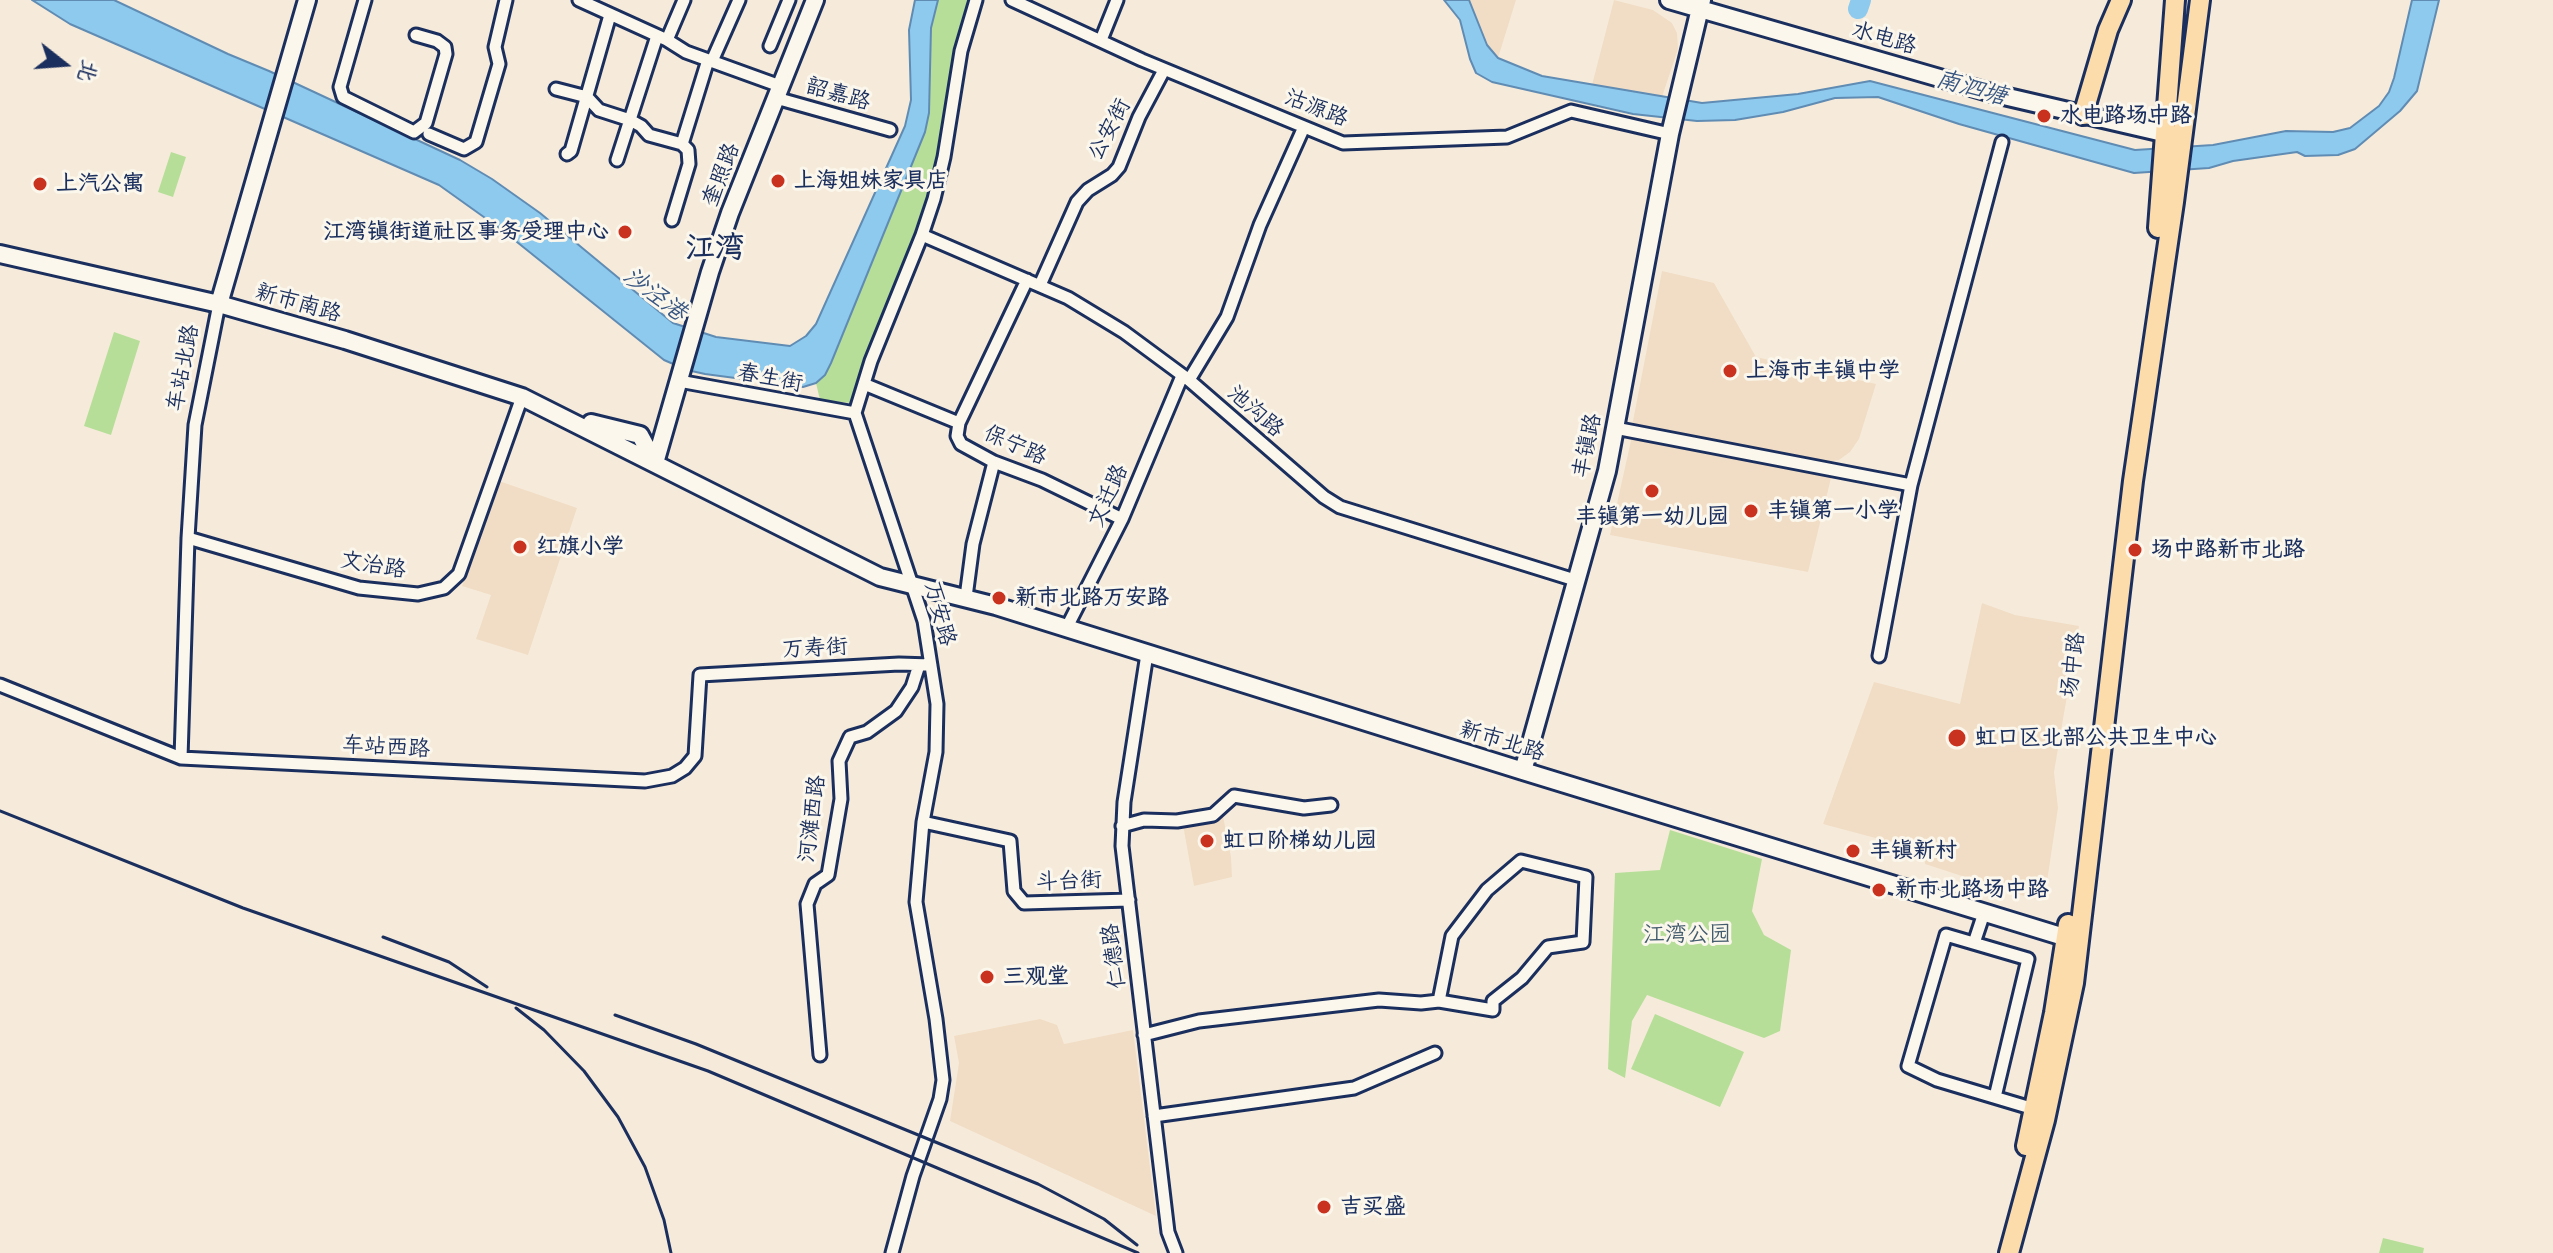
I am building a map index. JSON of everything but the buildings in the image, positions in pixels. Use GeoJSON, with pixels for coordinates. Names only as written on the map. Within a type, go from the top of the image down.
{"type":"FeatureCollection","features":[{"type":"Feature","properties":{"kind":"main road"},"geometry":{"type":"LineString","coordinates":[[2083,115],[2108,30],[2121,0]]}},
{"type":"Feature","properties":{"kind":"main road","name":"场中路"},"geometry":{"type":"LineString","coordinates":[[2173,145],[2170,79],[2175,0]]}},
{"type":"Feature","properties":{"kind":"main road","name":"场中路"},"geometry":{"type":"LineString","coordinates":[[2170,79],[2180,56],[2186,0]]}},
{"type":"Feature","properties":{"kind":"main road","name":"场中路"},"geometry":{"type":"LineString","coordinates":[[1996,1253],[2025,1155],[2073,940],[2173,145],[2200,0]]}},
{"type":"Feature","properties":{"kind":"main road","name":"场中路"},"geometry":{"type":"LineString","coordinates":[[2173,145],[2191,122],[2197,103],[2209,0]]}},
{"type":"Feature","properties":{"kind":"main road","name":"场中路"},"geometry":{"type":"LineString","coordinates":[[2009,1253],[2045,1120],[2074,983],[2073,940]]}},
{"type":"Feature","properties":{"kind":"street","name":"车站北路"},"geometry":{"type":"LineString","coordinates":[[181,758],[195,425],[219,304],[307,0]]}},
{"type":"Feature","properties":{"kind":"street"},"geometry":{"type":"LineString","coordinates":[[365,0],[340,87],[343,97],[414,132],[426,123],[446,54],[445,47],[437,41],[416,35]]}},
{"type":"Feature","properties":{"kind":"street"},"geometry":{"type":"LineString","coordinates":[[429,134],[464,149],[476,142],[499,64],[495,47],[506,0]]}},
{"type":"Feature","properties":{"kind":"street","name":"韶嘉路"},"geometry":{"type":"LineString","coordinates":[[579,0],[778,92],[890,130]]}},
{"type":"Feature","properties":{"kind":"street"},"geometry":{"type":"LineString","coordinates":[[617,160],[662,38],[684,0]]}},
{"type":"Feature","properties":{"kind":"street"},"geometry":{"type":"LineString","coordinates":[[682,144],[710,61],[739,0]]}},
{"type":"Feature","properties":{"kind":"street"},"geometry":{"type":"LineString","coordinates":[[770,46],[789,0]]}},
{"type":"Feature","properties":{"kind":"street","name":"奎照路"},"geometry":{"type":"LineString","coordinates":[[655,463],[730,213],[815,0]]}},
{"type":"Feature","properties":{"kind":"street"},"geometry":{"type":"LineString","coordinates":[[855,413],[922,235],[940,177],[961,51],[976,0]]}},
{"type":"Feature","properties":{"kind":"street","name":"沽源路"},"geometry":{"type":"LineString","coordinates":[[1012,0],[1164,70],[1343,143],[1507,137],[1571,111],[1671,129]]}},
{"type":"Feature","properties":{"kind":"street"},"geometry":{"type":"LineString","coordinates":[[1101,40],[1117,0]]}},
{"type":"Feature","properties":{"kind":"street","name":"水电路"},"geometry":{"type":"LineString","coordinates":[[1669,0],[1701,4],[1995,94],[2083,115],[2173,145]]}},
{"type":"Feature","properties":{"kind":"street","name":"丰镇路"},"geometry":{"type":"LineString","coordinates":[[1523,771],[1607,471],[1671,129],[1701,4]]}},
{"type":"Feature","properties":{"kind":"street"},"geometry":{"type":"LineString","coordinates":[[567,154],[571,151],[610,15]]}},
{"type":"Feature","properties":{"kind":"street","name":"公安街"},"geometry":{"type":"LineString","coordinates":[[1040,285],[1077,202],[1119,167],[1139,117],[1164,70]]}},
{"type":"Feature","properties":{"kind":"street"},"geometry":{"type":"LineString","coordinates":[[556,89],[587,97],[599,110],[630,120],[649,135],[682,144],[688,150],[690,158],[672,220]]}},
{"type":"Feature","properties":{"kind":"street","name":"文迁路"},"geometry":{"type":"LineString","coordinates":[[1066,629],[1122,519],[1186,378],[1227,317],[1260,225],[1304,127]]}},
{"type":"Feature","properties":{"kind":"street"},"geometry":{"type":"LineString","coordinates":[[1879,656],[1911,485],[2002,142]]}},
{"type":"Feature","properties":{"kind":"street","name":"池沟路"},"geometry":{"type":"LineString","coordinates":[[922,235],[1040,285],[1092,311],[1186,378],[1324,497],[1340,507],[1578,581]]}},
{"type":"Feature","properties":{"kind":"street","name":"新市南路"},"geometry":{"type":"LineString","coordinates":[[0,254],[219,304],[345,340],[522,397],[880,577],[912,584]]}},
{"type":"Feature","properties":{"kind":"street"},"geometry":{"type":"LineString","coordinates":[[959,423],[1027,280]]}},
{"type":"Feature","properties":{"kind":"street","name":"春生街"},"geometry":{"type":"LineString","coordinates":[[680,376],[855,413]]}},
{"type":"Feature","properties":{"kind":"street","name":"保宁路"},"geometry":{"type":"LineString","coordinates":[[864,384],[959,423],[957,436],[961,444],[1122,519]]}},
{"type":"Feature","properties":{"kind":"street","name":"文治路"},"geometry":{"type":"LineString","coordinates":[[188,538],[359,588],[418,594],[444,588],[459,574],[522,397]]}},
{"type":"Feature","properties":{"kind":"street","name":"万安路"},"geometry":{"type":"LineString","coordinates":[[855,413],[924,621],[925,665],[937,723],[916,902],[943,1080],[940,1099],[913,1176],[892,1253]]}},
{"type":"Feature","properties":{"kind":"street"},"geometry":{"type":"LineString","coordinates":[[1615,428],[1911,485]]}},
{"type":"Feature","properties":{"kind":"street"},"geometry":{"type":"LineString","coordinates":[[966,597],[973,544],[994,462]]}},
{"type":"Feature","properties":{"kind":"street","name":"新市北路"},"geometry":{"type":"LineString","coordinates":[[912,584],[966,597],[2073,940]]}},
{"type":"Feature","properties":{"kind":"street","name":"仁德路"},"geometry":{"type":"LineString","coordinates":[[1147,654],[1122,826],[1168,1232],[1176,1253]]}},
{"type":"Feature","properties":{"kind":"street","name":"万寿街"},"geometry":{"type":"LineString","coordinates":[[700,675],[925,665]]}},
{"type":"Feature","properties":{"kind":"street","name":"河滩西路"},"geometry":{"type":"LineString","coordinates":[[820,1055],[807,904],[815,884],[828,875],[841,799],[839,761],[850,737],[867,732],[896,711],[925,665]]}},
{"type":"Feature","properties":{"kind":"street","name":"车站西路"},"geometry":{"type":"LineString","coordinates":[[0,685],[181,758],[655,781],[685,768],[695,756],[700,675]]}},
{"type":"Feature","properties":{"kind":"street"},"geometry":{"type":"LineString","coordinates":[[1122,826],[1144,820],[1177,821],[1213,815],[1234,796],[1304,808],[1331,805]]}},
{"type":"Feature","properties":{"kind":"street","name":"斗台街"},"geometry":{"type":"LineString","coordinates":[[923,822],[1010,841],[1014,891],[1024,903],[1129,900]]}},
{"type":"Feature","properties":{"kind":"street"},"geometry":{"type":"LineString","coordinates":[[1144,1035],[1214,1019],[1379,1000],[1439,1001],[1493,1010],[1493,1001],[1522,978],[1548,947],[1583,942],[1586,877],[1521,861],[1487,890],[1452,936],[1439,1001]]}},
{"type":"Feature","properties":{"kind":"street"},"geometry":{"type":"LineString","coordinates":[[1974,943],[1984,913]]}},
{"type":"Feature","properties":{"kind":"street"},"geometry":{"type":"LineString","coordinates":[[1995,1097],[2028,959],[1946,935],[1908,1066],[1937,1080],[2034,1109]]}},
{"type":"Feature","properties":{"kind":"street"},"geometry":{"type":"LineString","coordinates":[[1154,1116],[1354,1088],[1435,1053]]}},
{"type":"Feature","properties":{"kind":"shaded area"},"geometry":{"type":"Polygon","coordinates":[[[1469,0],[1516,0],[1498,58],[1487,45],[1469,0]]]}},
{"type":"Feature","properties":{"kind":"shaded area"},"geometry":{"type":"Polygon","coordinates":[[[1614,0],[1653,10],[1672,23],[1677,33],[1678,49],[1662,97],[1592,85],[1614,0]]]}},
{"type":"Feature","properties":{"kind":"shaded area","name":"上海市丰镇中学"},"geometry":{"type":"Polygon","coordinates":[[[1662,271],[1714,283],[1756,357],[1876,384],[1859,439],[1850,452],[1839,460],[1820,463],[1632,426],[1662,271]]]}},
{"type":"Feature","properties":{"kind":"shaded area","name":"丰镇第一小学"},"geometry":{"type":"Polygon","coordinates":[[[1632,436],[1832,474],[1808,572],[1610,535],[1632,436]]]}},
{"type":"Feature","properties":{"kind":"shaded area","name":"红旗小学"},"geometry":{"type":"Polygon","coordinates":[[[499,481],[577,508],[528,655],[476,639],[491,595],[462,586],[499,481]]]}},
{"type":"Feature","properties":{"kind":"shaded area","name":"虹口区北部公共卫生中心"},"geometry":{"type":"Polygon","coordinates":[[[1982,603],[2015,615],[2079,626],[2054,772],[2058,808],[2045,895],[2039,899],[1925,864],[1924,851],[1823,824],[1874,682],[1960,704],[1982,603]]]}},
{"type":"Feature","properties":{"kind":"shaded area","name":"虹口阶梯幼儿园"},"geometry":{"type":"Polygon","coordinates":[[[1223,816],[1232,877],[1194,886],[1183,825],[1223,816]]]}},
{"type":"Feature","properties":{"kind":"shaded area"},"geometry":{"type":"Polygon","coordinates":[[[1040,1019],[1057,1025],[1064,1044],[1133,1030],[1156,1216],[950,1121],[959,1063],[954,1036],[1040,1019]]]}},
{"type":"Feature","properties":{"kind":"green space"},"geometry":{"type":"Polygon","coordinates":[[[938,0],[970,0],[952,62],[945,130],[933,190],[889,300],[859,389],[851,403],[820,400],[816,383],[831,363],[925,132],[929,112],[931,28],[938,0]]]}},
{"type":"Feature","properties":{"kind":"green space"},"geometry":{"type":"Polygon","coordinates":[[[171,152],[186,157],[173,197],[158,192],[171,152]]]}},
{"type":"Feature","properties":{"kind":"green space"},"geometry":{"type":"Polygon","coordinates":[[[114,332],[140,341],[111,435],[84,426],[114,332]]]}},
{"type":"Feature","properties":{"kind":"green space","name":"江湾公园"},"geometry":{"type":"Polygon","coordinates":[[[1670,830],[1762,859],[1752,911],[1764,935],[1791,950],[1780,1031],[1764,1038],[1647,995],[1632,1021],[1625,1078],[1608,1069],[1615,873],[1660,870],[1670,830]]]}},
{"type":"Feature","properties":{"kind":"green space"},"geometry":{"type":"Polygon","coordinates":[[[1655,1014],[1744,1052],[1720,1107],[1631,1069],[1655,1014]]]}},
{"type":"Feature","properties":{"kind":"green space"},"geometry":{"type":"Polygon","coordinates":[[[2383,1238],[2424,1248],[2423,1253],[2379,1253],[2383,1238]]]}},
{"type":"Feature","properties":{"kind":"water"},"geometry":{"type":"Polygon","coordinates":[[[32,0],[114,0],[460,160],[540,213],[673,323],[716,337],[790,346],[806,336],[816,324],[905,126],[911,100],[909,30],[915,0],[938,0],[931,28],[929,113],[925,132],[831,363],[816,383],[803,387],[705,374],[664,360],[502,230],[439,185],[70,24],[32,0]]]}},
{"type":"Feature","properties":{"kind":"water"},"geometry":{"type":"Polygon","coordinates":[[[1444,0],[1469,0],[1487,45],[1498,58],[1542,76],[1702,103],[1798,94],[1870,81],[2135,150],[2213,145],[2286,131],[2333,132],[2350,128],[2379,106],[2389,92],[2412,0],[2439,0],[2417,91],[2400,111],[2355,149],[2338,155],[2305,156],[2297,152],[2233,161],[2209,168],[2134,173],[1959,124],[1878,97],[1835,98],[1783,112],[1735,120],[1697,121],[1633,114],[1492,82],[1476,73],[1460,20],[1444,0]]]}},
{"type":"Feature","properties":{"kind":"waterway"},"geometry":{"type":"LineString","coordinates":[[1858,9],[1861,0]]}},
{"type":"Feature","properties":{"kind":"railway"},"geometry":{"type":"LineString","coordinates":[[0,811],[243,908],[708,1071],[1138,1253]]}},
{"type":"Feature","properties":{"kind":"railway"},"geometry":{"type":"LineString","coordinates":[[383,937],[449,962],[487,987]]}},
{"type":"Feature","properties":{"kind":"railway"},"geometry":{"type":"LineString","coordinates":[[516,1008],[544,1030],[584,1071],[618,1117],[645,1167],[664,1220],[671,1253]]}},
{"type":"Feature","properties":{"kind":"railway"},"geometry":{"type":"LineString","coordinates":[[615,1015],[696,1044],[1038,1184],[1104,1219],[1137,1245]]}},
{"type":"Feature","properties":{"kind":"place","name":"水电路场中路"},"geometry":{"type":"Point","coordinates":[2044,116]}},
{"type":"Feature","properties":{"kind":"place","name":"上海姐妹家具店"},"geometry":{"type":"Point","coordinates":[778,181]}},
{"type":"Feature","properties":{"kind":"place","name":"上汽公寓"},"geometry":{"type":"Point","coordinates":[40,184]}},
{"type":"Feature","properties":{"kind":"place","name":"江湾镇街道社区事务受理中心"},"geometry":{"type":"Point","coordinates":[625,232]}},
{"type":"Feature","properties":{"kind":"place","name":"上海市丰镇中学"},"geometry":{"type":"Point","coordinates":[1730,371]}},
{"type":"Feature","properties":{"kind":"place","name":"丰镇第一幼儿园"},"geometry":{"type":"Point","coordinates":[1652,491]}},
{"type":"Feature","properties":{"kind":"place","name":"丰镇第一小学"},"geometry":{"type":"Point","coordinates":[1751,511]}},
{"type":"Feature","properties":{"kind":"place","name":"红旗小学"},"geometry":{"type":"Point","coordinates":[520,547]}},
{"type":"Feature","properties":{"kind":"place","name":"场中路新市北路"},"geometry":{"type":"Point","coordinates":[2135,550]}},
{"type":"Feature","properties":{"kind":"place","name":"新市北路万安路"},"geometry":{"type":"Point","coordinates":[999,598]}},
{"type":"Feature","properties":{"kind":"place","name":"虹口区北部公共卫生中心"},"geometry":{"type":"Point","coordinates":[1957,738]}},
{"type":"Feature","properties":{"kind":"place","name":"虹口阶梯幼儿园"},"geometry":{"type":"Point","coordinates":[1207,841]}},
{"type":"Feature","properties":{"kind":"place","name":"丰镇新村"},"geometry":{"type":"Point","coordinates":[1853,851]}},
{"type":"Feature","properties":{"kind":"place","name":"新市北路场中路"},"geometry":{"type":"Point","coordinates":[1879,890]}},
{"type":"Feature","properties":{"kind":"place","name":"三观堂"},"geometry":{"type":"Point","coordinates":[987,977]}},
{"type":"Feature","properties":{"kind":"place","name":"吉买盛"},"geometry":{"type":"Point","coordinates":[1324,1207]}},
{"type":"Feature","properties":{"kind":"district","name":"江湾"},"geometry":{"type":"Point","coordinates":[715,249]}},
{"type":"Feature","properties":{"kind":"water label","name":"南泗塘"},"geometry":{"type":"Point","coordinates":[1971,89]}},
{"type":"Feature","properties":{"kind":"water label","name":"沙泾港"},"geometry":{"type":"Point","coordinates":[654,295]}}]}
